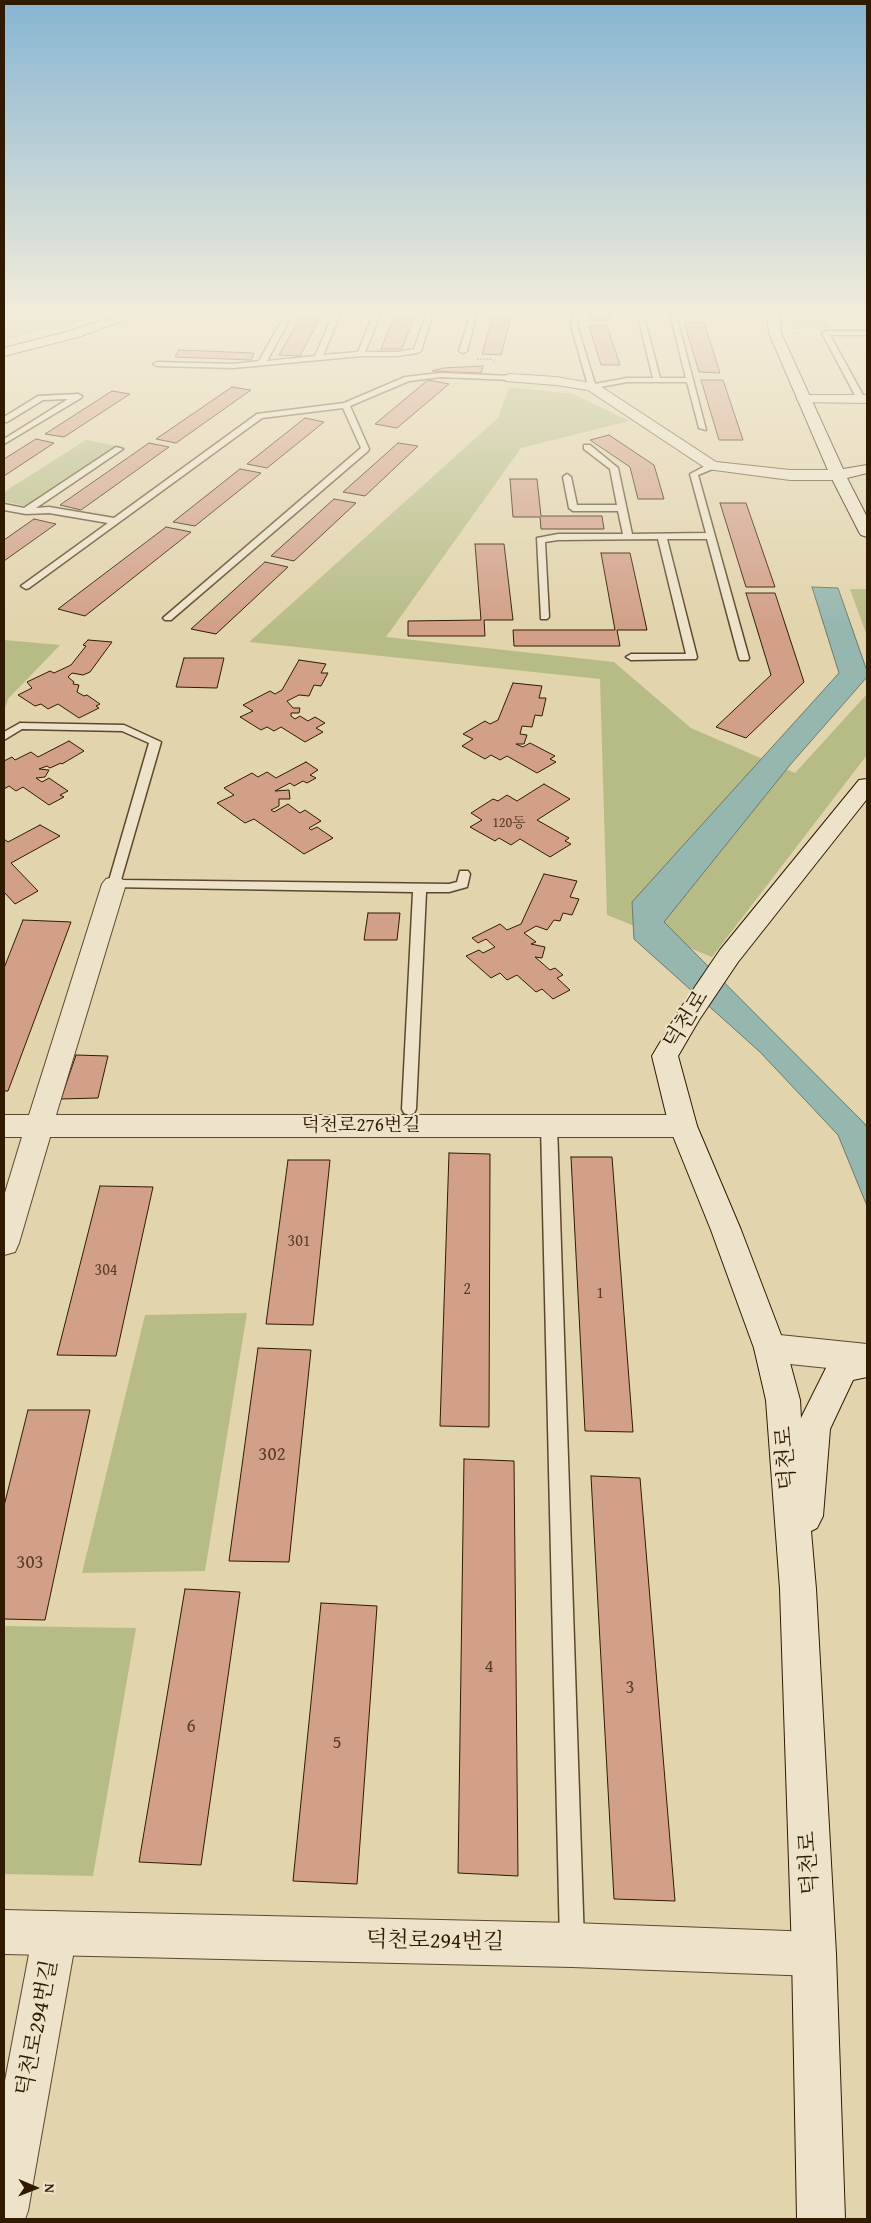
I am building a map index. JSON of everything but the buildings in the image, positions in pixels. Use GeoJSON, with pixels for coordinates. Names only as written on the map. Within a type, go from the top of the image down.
{"type":"FeatureCollection","features":[{"type":"Feature","properties":{"kind":"main road"},"geometry":{"type":"LineString","coordinates":[[637,417],[712,466],[790,475],[838,475],[867,469]]}},
{"type":"Feature","properties":{"kind":"main road"},"geometry":{"type":"LineString","coordinates":[[812,417],[838,475],[867,532]]}},
{"type":"Feature","properties":{"kind":"main road","name":"덕천로"},"geometry":{"type":"LineString","coordinates":[[821,2219],[814,1954],[798,1589],[783,1400],[770,1348],[726,1230],[683,1126],[665,1056],[689,1015],[729,956],[867,785]]}},
{"type":"Feature","properties":{"kind":"main road"},"geometry":{"type":"LineString","coordinates":[[4,1243],[114,884]]}},
{"type":"Feature","properties":{"kind":"main road","name":"덕천로276번길"},"geometry":{"type":"LineString","coordinates":[[4,1126],[683,1126]]}},
{"type":"Feature","properties":{"kind":"main road"},"geometry":{"type":"LineString","coordinates":[[770,1348],[867,1358]]}},
{"type":"Feature","properties":{"kind":"main road"},"geometry":{"type":"LineString","coordinates":[[798,1589],[813,1429],[842,1368],[867,1363]]}},
{"type":"Feature","properties":{"kind":"main road","name":"덕천로294번길"},"geometry":{"type":"LineString","coordinates":[[4,1932],[572,1945],[814,1954]]}},
{"type":"Feature","properties":{"kind":"main road","name":"덕천로294번길"},"geometry":{"type":"LineString","coordinates":[[4,2210],[55,1933]]}},
{"type":"Feature","properties":{"kind":"lane"},"geometry":{"type":"LineString","coordinates":[[4,442],[45,417]]}},
{"type":"Feature","properties":{"kind":"lane"},"geometry":{"type":"LineString","coordinates":[[26,586],[259,417]]}},
{"type":"Feature","properties":{"kind":"lane"},"geometry":{"type":"LineString","coordinates":[[168,618],[365,449],[351,417]]}},
{"type":"Feature","properties":{"kind":"lane"},"geometry":{"type":"LineString","coordinates":[[700,417],[703,428]]}},
{"type":"Feature","properties":{"kind":"lane"},"geometry":{"type":"LineString","coordinates":[[587,447],[614,468],[628,537]]}},
{"type":"Feature","properties":{"kind":"lane"},"geometry":{"type":"LineString","coordinates":[[26,512],[119,449]]}},
{"type":"Feature","properties":{"kind":"lane"},"geometry":{"type":"LineString","coordinates":[[712,466],[694,474],[744,658]]}},
{"type":"Feature","properties":{"kind":"lane"},"geometry":{"type":"LineString","coordinates":[[567,477],[573,508],[622,508]]}},
{"type":"Feature","properties":{"kind":"lane"},"geometry":{"type":"LineString","coordinates":[[4,507],[26,512],[49,510],[114,521]]}},
{"type":"Feature","properties":{"kind":"lane"},"geometry":{"type":"LineString","coordinates":[[631,657],[692,657],[662,536]]}},
{"type":"Feature","properties":{"kind":"lane"},"geometry":{"type":"LineString","coordinates":[[544,617],[540,540],[558,537],[711,536]]}},
{"type":"Feature","properties":{"kind":"lane"},"geometry":{"type":"LineString","coordinates":[[4,737],[20,726],[124,728],[155,742],[114,884],[449,888],[463,884],[464,874]]}},
{"type":"Feature","properties":{"kind":"lane"},"geometry":{"type":"LineString","coordinates":[[409,1108],[420,888]]}},
{"type":"Feature","properties":{"kind":"lane"},"geometry":{"type":"LineString","coordinates":[[549,1125],[572,1945]]}},
{"type":"Feature","properties":{"kind":"green space"},"geometry":{"type":"Polygon","coordinates":[[[620,417],[629,421],[521,448],[386,637],[614,662],[691,728],[795,773],[867,694],[867,755],[712,957],[607,915],[600,679],[249,642],[498,418],[620,417]]]}},
{"type":"Feature","properties":{"kind":"green space"},"geometry":{"type":"Polygon","coordinates":[[[86,440],[117,446],[25,506],[4,501],[4,492],[86,440]]]}},
{"type":"Feature","properties":{"kind":"green space"},"geometry":{"type":"Polygon","coordinates":[[[850,589],[867,589],[867,636],[850,589]]]}},
{"type":"Feature","properties":{"kind":"green space"},"geometry":{"type":"Polygon","coordinates":[[[4,640],[60,645],[8,699],[4,711],[4,640]]]}},
{"type":"Feature","properties":{"kind":"green space"},"geometry":{"type":"Polygon","coordinates":[[[247,1313],[205,1571],[82,1573],[145,1315],[247,1313]]]}},
{"type":"Feature","properties":{"kind":"green space"},"geometry":{"type":"Polygon","coordinates":[[[4,1626],[136,1628],[93,1876],[4,1874],[4,1626]]]}},
{"type":"Feature","properties":{"kind":"water"},"geometry":{"type":"Polygon","coordinates":[[[812,587],[838,588],[867,671],[867,677],[790,765],[664,922],[865,1124],[867,1128],[867,1206],[838,1135],[760,1052],[634,939],[632,902],[839,673],[812,587]]]}}]}
